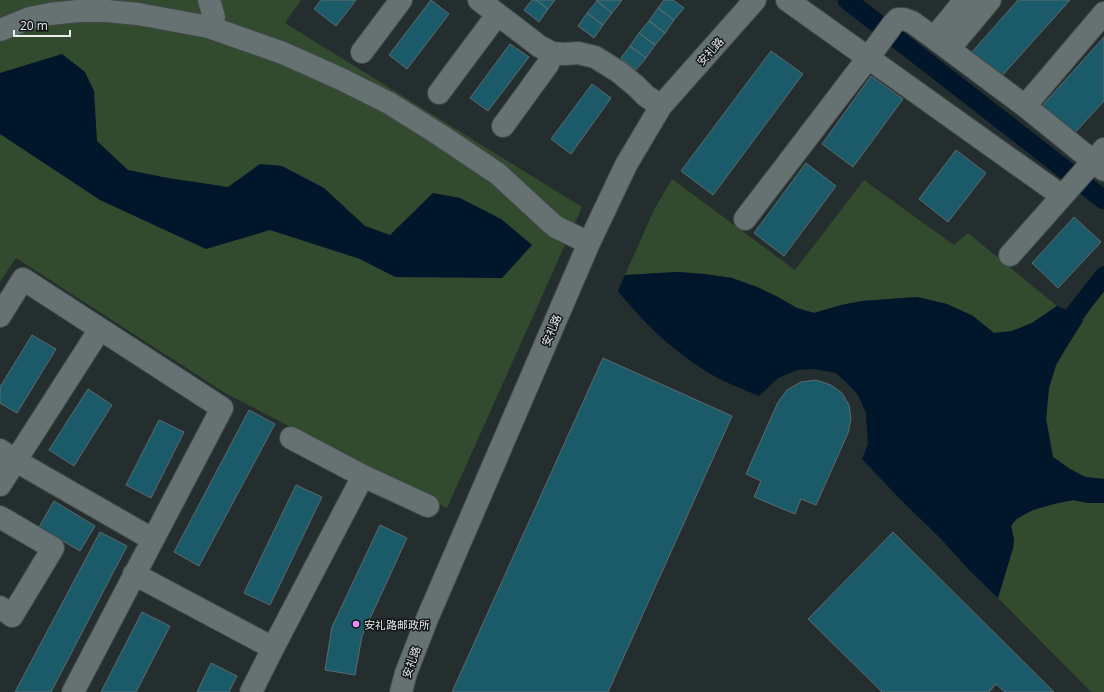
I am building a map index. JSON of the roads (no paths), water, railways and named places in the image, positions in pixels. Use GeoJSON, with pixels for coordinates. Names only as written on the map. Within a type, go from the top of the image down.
{"type":"FeatureCollection","features":[{"type":"Feature","properties":{"kind":"street"},"geometry":{"type":"LineString","coordinates":[[208,0],[214,17],[209,27]]}},
{"type":"Feature","properties":{"kind":"street"},"geometry":{"type":"LineString","coordinates":[[362,52],[401,0]]}},
{"type":"Feature","properties":{"kind":"street"},"geometry":{"type":"LineString","coordinates":[[479,0],[539,46],[552,53],[578,53],[595,57],[619,72],[646,96],[661,106]]}},
{"type":"Feature","properties":{"kind":"street","name":"安礼路"},"geometry":{"type":"LineString","coordinates":[[401,692],[406,673],[427,619],[589,243],[626,165],[661,106],[755,0]]}},
{"type":"Feature","properties":{"kind":"street"},"geometry":{"type":"LineString","coordinates":[[787,0],[872,51],[1066,192]]}},
{"type":"Feature","properties":{"kind":"street"},"geometry":{"type":"LineString","coordinates":[[942,44],[965,0]]}},
{"type":"Feature","properties":{"kind":"street"},"geometry":{"type":"LineString","coordinates":[[942,44],[990,0]]}},
{"type":"Feature","properties":{"kind":"street"},"geometry":{"type":"LineString","coordinates":[[0,30],[30,18],[50,14],[78,11],[107,11],[138,14],[209,27],[283,53],[389,104],[440,135],[498,174],[556,227],[589,243]]}},
{"type":"Feature","properties":{"kind":"street"},"geometry":{"type":"LineString","coordinates":[[1025,106],[1104,13]]}},
{"type":"Feature","properties":{"kind":"street"},"geometry":{"type":"LineString","coordinates":[[439,93],[497,15]]}},
{"type":"Feature","properties":{"kind":"street"},"geometry":{"type":"LineString","coordinates":[[745,219],[892,24],[898,19],[904,18],[912,22],[942,44],[1097,162],[1066,192],[1010,255]]}},
{"type":"Feature","properties":{"kind":"street"},"geometry":{"type":"LineString","coordinates":[[503,126],[548,64],[552,53]]}},
{"type":"Feature","properties":{"kind":"street"},"geometry":{"type":"LineString","coordinates":[[0,316],[23,279],[222,408],[73,692]]}},
{"type":"Feature","properties":{"kind":"street"},"geometry":{"type":"LineString","coordinates":[[0,485],[8,456],[100,329]]}},
{"type":"Feature","properties":{"kind":"street"},"geometry":{"type":"LineString","coordinates":[[291,438],[363,476],[428,506]]}},
{"type":"Feature","properties":{"kind":"street"},"geometry":{"type":"LineString","coordinates":[[8,456],[152,539]]}},
{"type":"Feature","properties":{"kind":"street"},"geometry":{"type":"LineString","coordinates":[[251,692],[363,476]]}},
{"type":"Feature","properties":{"kind":"street"},"geometry":{"type":"LineString","coordinates":[[0,518],[53,548],[12,616],[0,607]]}},
{"type":"Feature","properties":{"kind":"street"},"geometry":{"type":"LineString","coordinates":[[134,574],[273,648]]}},
{"type":"Feature","properties":{"kind":"water"},"geometry":{"type":"Polygon","coordinates":[[[62,54],[85,72],[94,91],[97,141],[128,170],[228,187],[260,164],[282,166],[324,188],[365,226],[390,235],[433,193],[460,198],[501,219],[532,245],[502,278],[395,277],[360,259],[270,230],[206,249],[100,200],[0,134],[0,73],[62,54]]]}},
{"type":"Feature","properties":{"kind":"water"},"geometry":{"type":"Polygon","coordinates":[[[678,272],[732,278],[757,287],[797,308],[814,313],[841,305],[862,301],[917,297],[947,304],[973,316],[994,333],[1012,331],[1032,323],[1057,306],[1075,313],[1083,321],[1056,365],[1049,388],[1046,419],[1053,457],[1085,477],[1104,479],[1104,503],[1088,503],[1073,500],[1033,510],[1016,519],[1011,526],[1014,540],[1013,548],[998,598],[862,459],[868,444],[866,413],[858,395],[836,373],[814,369],[797,370],[778,378],[759,396],[729,384],[678,352],[656,333],[618,291],[625,275],[678,272]]]}},
{"type":"Feature","properties":{"kind":"waterway"},"geometry":{"type":"LineString","coordinates":[[847,0],[1104,200]]}},
{"type":"Feature","properties":{"kind":"waterway"},"geometry":{"type":"LineString","coordinates":[[1075,313],[1104,276]]}},
{"type":"Feature","properties":{"kind":"place","name":"安礼路邮政所"},"geometry":{"type":"Point","coordinates":[356,624]}}]}
